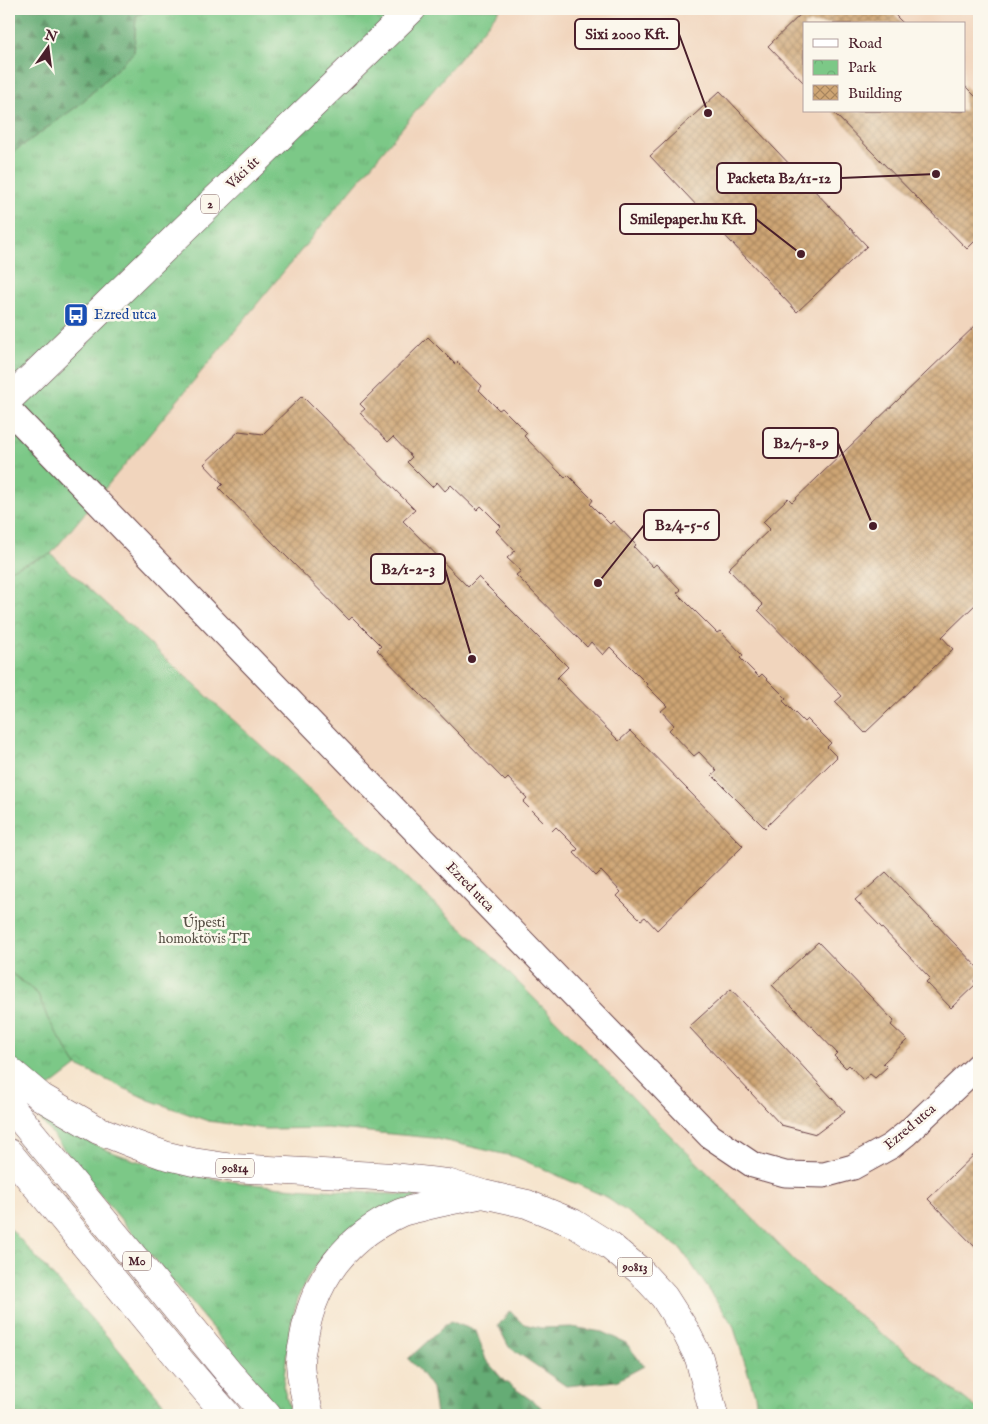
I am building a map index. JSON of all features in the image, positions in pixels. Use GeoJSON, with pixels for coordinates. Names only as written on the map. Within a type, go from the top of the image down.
{"type":"FeatureCollection","features":[{"type":"Feature","properties":{"kind":"main road","name":"Váci út"},"geometry":{"type":"LineString","coordinates":[[9,400],[412,9]]}},
{"type":"Feature","properties":{"kind":"main road","name":"90814"},"geometry":{"type":"LineString","coordinates":[[9,1070],[41,1097],[98,1130],[164,1155],[233,1168],[393,1177],[447,1183],[483,1194]]}},
{"type":"Feature","properties":{"kind":"main road","name":"M0"},"geometry":{"type":"LineString","coordinates":[[9,1105],[229,1373],[267,1415]]}},
{"type":"Feature","properties":{"kind":"main road","name":"M0"},"geometry":{"type":"LineString","coordinates":[[9,1153],[176,1357],[227,1415]]}},
{"type":"Feature","properties":{"kind":"main road","name":"90813"},"geometry":{"type":"LineString","coordinates":[[310,1415],[303,1391],[300,1362],[305,1329],[315,1295],[345,1250],[367,1231],[402,1213],[444,1201],[483,1194],[527,1204],[573,1223],[610,1246],[639,1270],[664,1298],[685,1330],[699,1358],[714,1415]]}},
{"type":"Feature","properties":{"kind":"main road"},"geometry":{"type":"LineString","coordinates":[[176,1357],[213,1415]]}},
{"type":"Feature","properties":{"kind":"street","name":"Ezred utca"},"geometry":{"type":"LineString","coordinates":[[9,410],[710,1136],[753,1164],[785,1174],[824,1175],[854,1167],[891,1146],[979,1065]]}},
{"type":"Feature","properties":{"kind":"shaded area"},"geometry":{"type":"Polygon","coordinates":[[[500,9],[979,9],[979,1410],[816,1282],[51,554],[500,9]]]}},
{"type":"Feature","properties":{"kind":"green space"},"geometry":{"type":"Polygon","coordinates":[[[9,9],[152,9],[136,16],[134,52],[79,105],[9,155],[9,9]]]}},
{"type":"Feature","properties":{"kind":"green space"},"geometry":{"type":"Polygon","coordinates":[[[152,9],[500,9],[51,554],[9,570],[9,155],[79,105],[134,52],[136,16],[152,9]]]}},
{"type":"Feature","properties":{"kind":"green space","name":"Újpesti homoktövis TT"},"geometry":{"type":"Polygon","coordinates":[[[51,554],[491,955],[816,1282],[979,1410],[979,1415],[758,1415],[755,1395],[733,1325],[681,1249],[604,1196],[516,1157],[433,1138],[327,1128],[266,1129],[208,1121],[149,1100],[77,1066],[48,1019],[38,994],[9,971],[9,570],[51,554]]]}},
{"type":"Feature","properties":{"kind":"green space"},"geometry":{"type":"Polygon","coordinates":[[[9,971],[38,994],[48,1019],[77,1066],[43,1092],[9,1064],[9,971]]]}},
{"type":"Feature","properties":{"kind":"green space"},"geometry":{"type":"Polygon","coordinates":[[[42,1114],[84,1139],[128,1158],[175,1171],[223,1180],[272,1186],[418,1196],[329,1250],[311,1272],[299,1295],[290,1327],[283,1386],[292,1415],[283,1415],[68,1154],[38,1116],[42,1114]]]}},
{"type":"Feature","properties":{"kind":"green space"},"geometry":{"type":"Polygon","coordinates":[[[9,1227],[114,1344],[173,1415],[9,1415],[9,1227]]]}},
{"type":"Feature","properties":{"kind":"green space"},"geometry":{"type":"Polygon","coordinates":[[[510,1311],[524,1324],[541,1328],[572,1327],[602,1332],[626,1343],[644,1366],[616,1381],[566,1386],[509,1347],[498,1326],[510,1311]]]}},
{"type":"Feature","properties":{"kind":"green space"},"geometry":{"type":"Polygon","coordinates":[[[450,1321],[476,1331],[486,1360],[504,1381],[540,1406],[545,1415],[436,1415],[432,1388],[408,1359],[450,1321]]]}},
{"type":"Feature","properties":{"kind":"building"},"geometry":{"type":"Polygon","coordinates":[[[806,9],[889,9],[902,22],[803,22],[803,82],[768,46],[806,9]]]}},
{"type":"Feature","properties":{"kind":"building"},"geometry":{"type":"Polygon","coordinates":[[[966,87],[979,100],[979,237],[967,249],[833,112],[966,112],[966,87]]]}},
{"type":"Feature","properties":{"kind":"building"},"geometry":{"type":"Polygon","coordinates":[[[720,91],[867,246],[797,312],[650,156],[720,91]]]}},
{"type":"Feature","properties":{"kind":"building"},"geometry":{"type":"Polygon","coordinates":[[[979,322],[979,601],[942,637],[953,649],[865,733],[835,702],[842,696],[758,610],[763,605],[728,569],[770,529],[763,522],[788,498],[792,502],[979,322]]]}},
{"type":"Feature","properties":{"kind":"building"},"geometry":{"type":"Polygon","coordinates":[[[428,337],[455,364],[457,362],[482,386],[479,390],[499,410],[502,408],[527,433],[524,436],[565,478],[568,475],[593,500],[590,504],[610,524],[613,521],[636,545],[634,547],[653,567],[656,564],[681,590],[677,593],[717,633],[720,631],[743,655],[740,658],[759,677],[762,674],[786,698],[783,701],[804,722],[807,719],[831,743],[827,747],[837,757],[765,828],[712,775],[717,771],[699,752],[694,756],[669,730],[674,725],[661,711],[667,706],[647,684],[610,647],[603,655],[591,642],[587,647],[516,575],[521,571],[507,558],[515,551],[496,531],[501,526],[481,506],[477,510],[451,485],[445,491],[437,482],[432,487],[407,462],[412,457],[393,437],[388,442],[360,413],[365,409],[360,404],[428,337]]]}},
{"type":"Feature","properties":{"kind":"building"},"geometry":{"type":"Polygon","coordinates":[[[302,396],[415,510],[403,521],[468,587],[478,577],[568,667],[557,678],[619,741],[630,731],[743,846],[657,930],[645,917],[641,920],[617,896],[621,892],[601,871],[596,876],[574,853],[578,849],[556,827],[552,831],[523,802],[527,798],[508,778],[505,781],[377,650],[381,646],[352,617],[349,620],[219,488],[223,484],[204,464],[239,431],[263,434],[302,396]]]}},
{"type":"Feature","properties":{"kind":"building"},"geometry":{"type":"Polygon","coordinates":[[[886,872],[979,969],[979,975],[974,981],[976,984],[951,1008],[926,982],[930,978],[855,900],[886,872]]]}},
{"type":"Feature","properties":{"kind":"building"},"geometry":{"type":"Polygon","coordinates":[[[818,942],[894,1021],[891,1025],[907,1040],[883,1063],[887,1067],[875,1078],[870,1074],[863,1080],[849,1065],[846,1068],[834,1056],[837,1053],[772,985],[818,942]]]}},
{"type":"Feature","properties":{"kind":"building"},"geometry":{"type":"Polygon","coordinates":[[[731,989],[845,1112],[816,1134],[781,1125],[689,1027],[731,989]]]}},
{"type":"Feature","properties":{"kind":"building"},"geometry":{"type":"Polygon","coordinates":[[[979,1150],[979,1251],[928,1199],[979,1150]]]}},
{"type":"Feature","properties":{"kind":"place","name":"Sixi 2000 Kft."},"geometry":{"type":"Point","coordinates":[708,113]}},
{"type":"Feature","properties":{"kind":"place","name":"Packeta B2/11-12"},"geometry":{"type":"Point","coordinates":[936,174]}},
{"type":"Feature","properties":{"kind":"place","name":"Smilepaper.hu Kft."},"geometry":{"type":"Point","coordinates":[801,254]}},
{"type":"Feature","properties":{"kind":"place","name":"Ezred utca"},"geometry":{"type":"Point","coordinates":[76,315]}},
{"type":"Feature","properties":{"kind":"place","name":"B2/7-8-9"},"geometry":{"type":"Point","coordinates":[873,526]}},
{"type":"Feature","properties":{"kind":"place","name":"B2/4-5-6"},"geometry":{"type":"Point","coordinates":[598,583]}},
{"type":"Feature","properties":{"kind":"place","name":"B2/1-2-3"},"geometry":{"type":"Point","coordinates":[472,659]}}]}
